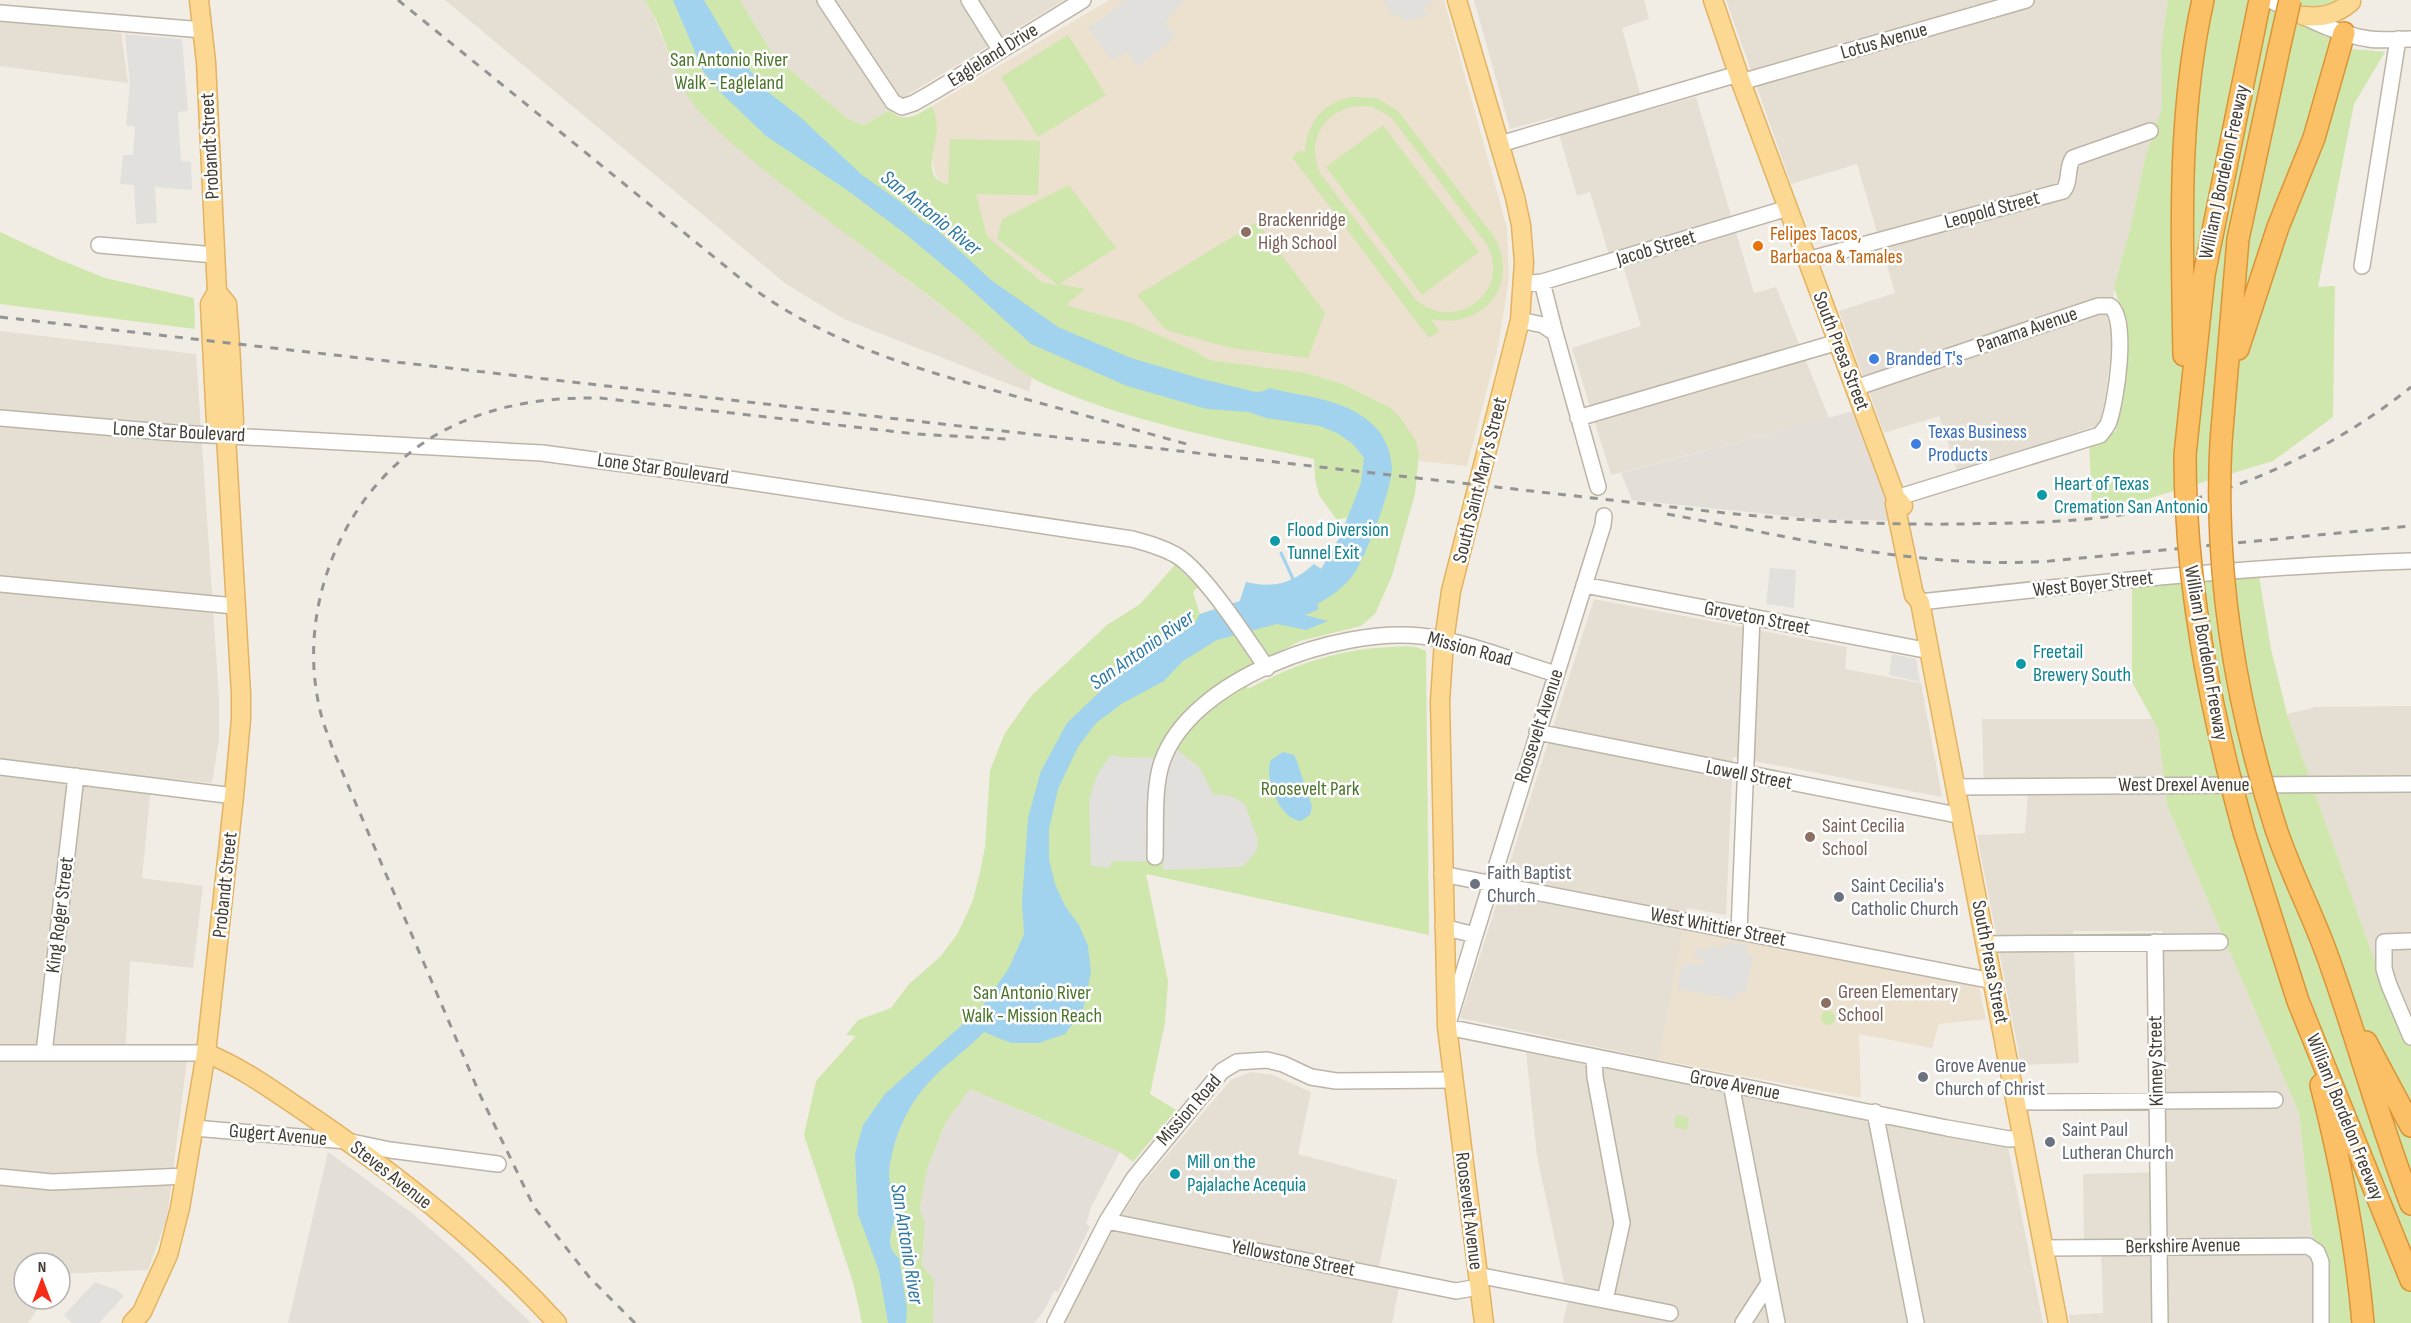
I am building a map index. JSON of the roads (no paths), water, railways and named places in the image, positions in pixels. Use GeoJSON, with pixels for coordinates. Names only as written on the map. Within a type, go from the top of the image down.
{"type":"FeatureCollection","features":[{"type":"Feature","properties":{"kind":"highway"},"geometry":{"type":"LineString","coordinates":[[2185,455],[2182,230],[2185,123],[2192,48],[2203,0]]}},
{"type":"Feature","properties":{"kind":"highway","name":"William J Bordelon Freeway"},"geometry":{"type":"LineString","coordinates":[[2260,0],[2204,274],[2185,455],[2187,529],[2198,628],[2220,744],[2244,832],[2298,1001],[2411,1280]]}},
{"type":"Feature","properties":{"kind":"highway","name":"William J Bordelon Freeway"},"geometry":{"type":"LineString","coordinates":[[2290,0],[2238,239],[2221,442],[2219,517],[2230,626],[2244,714],[2276,829],[2289,867],[2326,951],[2396,1166],[2411,1204]]}},
{"type":"Feature","properties":{"kind":"highway"},"geometry":{"type":"LineString","coordinates":[[2226,387],[2271,248],[2314,138],[2344,33]]}},
{"type":"Feature","properties":{"kind":"highway"},"geometry":{"type":"LineString","coordinates":[[2326,951],[2369,1049],[2411,1126]]}},
{"type":"Feature","properties":{"kind":"highway"},"geometry":{"type":"LineString","coordinates":[[2298,1001],[2334,1136],[2349,1216],[2363,1323]]}},
{"type":"Feature","properties":{"kind":"main road","name":"Probandt Street"},"geometry":{"type":"LineString","coordinates":[[132,1323],[142,1312],[168,1255],[186,1176],[206,1053],[242,719],[226,435],[216,423],[210,304],[217,292],[203,30],[199,0]]}},
{"type":"Feature","properties":{"kind":"main road","name":"South Presa Street"},"geometry":{"type":"LineString","coordinates":[[1713,0],[1807,260],[1896,498],[1902,504],[1910,531],[1922,593],[1920,602],[2058,1323]]}},
{"type":"Feature","properties":{"kind":"main road","name":"South Saint Mary's Street"},"geometry":{"type":"LineString","coordinates":[[1444,641],[1451,591],[1520,320],[1523,284],[1521,225],[1460,1]]}},
{"type":"Feature","properties":{"kind":"main road"},"geometry":{"type":"LineString","coordinates":[[2304,16],[2319,17],[2333,13],[2351,1]]}},
{"type":"Feature","properties":{"kind":"main road"},"geometry":{"type":"LineString","coordinates":[[2344,33],[2351,1]]}},
{"type":"Feature","properties":{"kind":"main road","name":"Roosevelt Avenue"},"geometry":{"type":"LineString","coordinates":[[1444,641],[1440,701],[1446,1027],[1484,1323]]}},
{"type":"Feature","properties":{"kind":"main road","name":"Steves Avenue"},"geometry":{"type":"LineString","coordinates":[[206,1053],[238,1068],[391,1172],[485,1252],[557,1323]]}},
{"type":"Feature","properties":{"kind":"street","name":"Eagleland Drive"},"geometry":{"type":"LineString","coordinates":[[825,0],[893,102],[902,107],[925,97],[1001,51],[1073,3]]}},
{"type":"Feature","properties":{"kind":"street"},"geometry":{"type":"LineString","coordinates":[[969,0],[1001,51]]}},
{"type":"Feature","properties":{"kind":"street","name":"Lotus Avenue"},"geometry":{"type":"LineString","coordinates":[[1500,144],[2026,0]]}},
{"type":"Feature","properties":{"kind":"street"},"geometry":{"type":"LineString","coordinates":[[2270,0],[2344,33],[2370,39],[2404,39],[2362,266]]}},
{"type":"Feature","properties":{"kind":"street"},"geometry":{"type":"LineString","coordinates":[[0,13],[203,30]]}},
{"type":"Feature","properties":{"kind":"street","name":"Leopold Street"},"geometry":{"type":"LineString","coordinates":[[1807,260],[2063,191],[2073,158],[2150,131]]}},
{"type":"Feature","properties":{"kind":"street","name":"Jacob Street"},"geometry":{"type":"LineString","coordinates":[[1523,284],[1542,282],[1788,208]]}},
{"type":"Feature","properties":{"kind":"street"},"geometry":{"type":"LineString","coordinates":[[99,245],[215,255]]}},
{"type":"Feature","properties":{"kind":"street"},"geometry":{"type":"LineString","coordinates":[[1542,282],[1598,487]]}},
{"type":"Feature","properties":{"kind":"street","name":"Panama Avenue"},"geometry":{"type":"LineString","coordinates":[[1855,388],[2104,305],[2114,308],[2117,314],[2120,362],[2109,422],[2100,435],[1896,498]]}},
{"type":"Feature","properties":{"kind":"street"},"geometry":{"type":"LineString","coordinates":[[1520,320],[1543,325],[1555,333]]}},
{"type":"Feature","properties":{"kind":"street"},"geometry":{"type":"LineString","coordinates":[[1578,418],[1838,342]]}},
{"type":"Feature","properties":{"kind":"street","name":"Lone Star Boulevard"},"geometry":{"type":"LineString","coordinates":[[0,418],[71,426],[542,453],[1132,539],[1161,548],[1187,563],[1267,668]]}},
{"type":"Feature","properties":{"kind":"street","name":"Roosevelt Avenue"},"geometry":{"type":"LineString","coordinates":[[1446,1027],[1604,516]]}},
{"type":"Feature","properties":{"kind":"street","name":"West Boyer Street"},"geometry":{"type":"LineString","coordinates":[[1920,602],[2261,569],[2411,561]]}},
{"type":"Feature","properties":{"kind":"street"},"geometry":{"type":"LineString","coordinates":[[0,584],[236,606]]}},
{"type":"Feature","properties":{"kind":"street","name":"Groveton Street"},"geometry":{"type":"LineString","coordinates":[[1584,585],[1930,651]]}},
{"type":"Feature","properties":{"kind":"street"},"geometry":{"type":"LineString","coordinates":[[1738,931],[1752,617]]}},
{"type":"Feature","properties":{"kind":"street","name":"Mission Road"},"geometry":{"type":"LineString","coordinates":[[1155,857],[1159,779],[1167,749],[1179,730],[1198,709],[1214,696],[1294,655],[1353,639],[1419,636],[1444,641],[1556,674]]}},
{"type":"Feature","properties":{"kind":"street","name":"Lowell Street"},"geometry":{"type":"LineString","coordinates":[[1537,732],[1962,816]]}},
{"type":"Feature","properties":{"kind":"street"},"geometry":{"type":"LineString","coordinates":[[0,767],[234,796]]}},
{"type":"Feature","properties":{"kind":"street","name":"King Roger Street"},"geometry":{"type":"LineString","coordinates":[[44,1053],[76,776]]}},
{"type":"Feature","properties":{"kind":"street","name":"West Drexel Avenue"},"geometry":{"type":"LineString","coordinates":[[1957,787],[2411,784]]}},
{"type":"Feature","properties":{"kind":"street","name":"West Whittier Street"},"geometry":{"type":"LineString","coordinates":[[1442,874],[1993,981]]}},
{"type":"Feature","properties":{"kind":"street"},"geometry":{"type":"LineString","coordinates":[[1443,927],[1475,935]]}},
{"type":"Feature","properties":{"kind":"street"},"geometry":{"type":"LineString","coordinates":[[2411,941],[2384,942],[2384,969],[2411,1037]]}},
{"type":"Feature","properties":{"kind":"street","name":"Kinney Street"},"geometry":{"type":"LineString","coordinates":[[2155,942],[2160,1323]]}},
{"type":"Feature","properties":{"kind":"street"},"geometry":{"type":"LineString","coordinates":[[1986,944],[2220,942]]}},
{"type":"Feature","properties":{"kind":"street","name":"Grove Avenue"},"geometry":{"type":"LineString","coordinates":[[1446,1027],[1998,1137],[2023,1138]]}},
{"type":"Feature","properties":{"kind":"street"},"geometry":{"type":"LineString","coordinates":[[0,1053],[206,1053]]}},
{"type":"Feature","properties":{"kind":"street"},"geometry":{"type":"LineString","coordinates":[[1594,1057],[1595,1077],[1622,1223],[1605,1300]]}},
{"type":"Feature","properties":{"kind":"street","name":"Mission Road"},"geometry":{"type":"LineString","coordinates":[[1055,1323],[1107,1221],[1134,1178],[1221,1071],[1237,1062],[1267,1060],[1283,1064],[1311,1077],[1336,1081],[1453,1080]]}},
{"type":"Feature","properties":{"kind":"street"},"geometry":{"type":"LineString","coordinates":[[1731,1084],[1777,1323]]}},
{"type":"Feature","properties":{"kind":"street"},"geometry":{"type":"LineString","coordinates":[[2016,1102],[2275,1100]]}},
{"type":"Feature","properties":{"kind":"street"},"geometry":{"type":"LineString","coordinates":[[1875,1112],[1916,1323]]}},
{"type":"Feature","properties":{"kind":"street","name":"Gugert Avenue"},"geometry":{"type":"LineString","coordinates":[[194,1128],[347,1141],[390,1150],[498,1164]]}},
{"type":"Feature","properties":{"kind":"street"},"geometry":{"type":"LineString","coordinates":[[0,1177],[52,1182],[186,1176]]}},
{"type":"Feature","properties":{"kind":"street","name":"Yellowstone Street"},"geometry":{"type":"LineString","coordinates":[[1107,1221],[1456,1291],[1478,1281],[1605,1300],[1670,1313]]}},
{"type":"Feature","properties":{"kind":"street","name":"Berkshire Avenue"},"geometry":{"type":"LineString","coordinates":[[2045,1248],[2308,1246],[2318,1254],[2321,1262],[2321,1316]]}},
{"type":"Feature","properties":{"kind":"street"},"geometry":{"type":"LineString","coordinates":[[1743,1323],[1769,1283]]}},
{"type":"Feature","properties":{"kind":"water"},"geometry":{"type":"Polygon","coordinates":[[[673,0],[704,0],[734,51],[768,92],[799,116],[862,175],[925,223],[933,226],[991,280],[1058,327],[1131,358],[1202,379],[1256,392],[1269,388],[1341,405],[1367,419],[1378,430],[1391,458],[1392,468],[1388,491],[1358,567],[1341,588],[1317,604],[1319,609],[1305,615],[1328,621],[1306,630],[1277,624],[1217,640],[1183,661],[1164,681],[1123,703],[1096,723],[1078,747],[1058,789],[1049,829],[1049,859],[1055,884],[1065,906],[1079,925],[1088,946],[1091,972],[1083,1010],[1065,1034],[1039,1043],[1011,1043],[984,1032],[933,1078],[909,1110],[898,1133],[889,1172],[896,1207],[890,1242],[891,1248],[899,1258],[907,1309],[906,1323],[888,1323],[879,1271],[858,1214],[855,1154],[863,1125],[885,1094],[982,1007],[1009,968],[1024,934],[1022,902],[1028,818],[1041,771],[1067,723],[1142,654],[1182,633],[1195,623],[1200,614],[1240,601],[1246,582],[1265,585],[1283,583],[1299,576],[1314,564],[1321,569],[1341,535],[1361,483],[1364,458],[1353,444],[1337,433],[1320,426],[1266,418],[1249,412],[1207,409],[1127,386],[1031,344],[963,282],[903,232],[847,190],[766,136],[718,90],[703,71],[673,0]]]}},
{"type":"Feature","properties":{"kind":"water"},"geometry":{"type":"Polygon","coordinates":[[[1283,752],[1294,755],[1312,806],[1310,815],[1301,821],[1293,819],[1286,813],[1271,787],[1269,767],[1271,760],[1283,752]]]}},
{"type":"Feature","properties":{"kind":"waterway"},"geometry":{"type":"LineString","coordinates":[[1281,553],[1294,581]]}},
{"type":"Feature","properties":{"kind":"railway"},"geometry":{"type":"LineString","coordinates":[[398,0],[746,283],[808,323],[911,366],[1194,446]]}},
{"type":"Feature","properties":{"kind":"railway"},"geometry":{"type":"LineString","coordinates":[[0,317],[1725,513],[1872,523],[1960,524],[2069,520],[2146,511],[2187,501],[2267,473],[2305,455],[2378,412],[2411,387]]}},
{"type":"Feature","properties":{"kind":"railway"},"geometry":{"type":"LineString","coordinates":[[635,1323],[590,1278],[534,1207],[481,1097],[333,750],[320,710],[314,669],[315,627],[323,585],[338,546],[358,509],[385,476],[416,448],[470,418],[525,403],[600,398],[916,434],[1007,439]]}},
{"type":"Feature","properties":{"kind":"railway"},"geometry":{"type":"LineString","coordinates":[[1667,514],[1857,550],[1953,561],[2001,563],[2050,561],[2411,526]]}},
{"type":"Feature","properties":{"kind":"place","name":"Brackenridge High School"},"geometry":{"type":"Point","coordinates":[1246,232]}},
{"type":"Feature","properties":{"kind":"place","name":"Felipes Tacos, Barbacoa & Tamales"},"geometry":{"type":"Point","coordinates":[1758,246]}},
{"type":"Feature","properties":{"kind":"place","name":"Branded T's"},"geometry":{"type":"Point","coordinates":[1874,359]}},
{"type":"Feature","properties":{"kind":"place","name":"Texas Business Products"},"geometry":{"type":"Point","coordinates":[1916,444]}},
{"type":"Feature","properties":{"kind":"place","name":"Heart of Texas Cremation San Antonio"},"geometry":{"type":"Point","coordinates":[2042,495]}},
{"type":"Feature","properties":{"kind":"place","name":"Flood Diversion Tunnel Exit"},"geometry":{"type":"Point","coordinates":[1275,541]}},
{"type":"Feature","properties":{"kind":"place","name":"Freetail Brewery South"},"geometry":{"type":"Point","coordinates":[2021,664]}},
{"type":"Feature","properties":{"kind":"place","name":"Saint Cecilia School"},"geometry":{"type":"Point","coordinates":[1810,837]}},
{"type":"Feature","properties":{"kind":"place","name":"Faith Baptist Church"},"geometry":{"type":"Point","coordinates":[1475,884]}},
{"type":"Feature","properties":{"kind":"place","name":"Saint Cecilia's Catholic Church"},"geometry":{"type":"Point","coordinates":[1839,897]}},
{"type":"Feature","properties":{"kind":"place","name":"Green Elementary School"},"geometry":{"type":"Point","coordinates":[1826,1003]}},
{"type":"Feature","properties":{"kind":"place","name":"Grove Avenue Church of Christ"},"geometry":{"type":"Point","coordinates":[1923,1077]}},
{"type":"Feature","properties":{"kind":"place","name":"Saint Paul Lutheran Church"},"geometry":{"type":"Point","coordinates":[2050,1142]}},
{"type":"Feature","properties":{"kind":"place","name":"Mill on the Pajalache Acequia"},"geometry":{"type":"Point","coordinates":[1175,1174]}},
{"type":"Feature","properties":{"kind":"park label","name":"San Antonio River Walk - Eagleland"},"geometry":{"type":"Point","coordinates":[729,72]}},
{"type":"Feature","properties":{"kind":"park label","name":"Roosevelt Park"},"geometry":{"type":"Point","coordinates":[1310,789]}},
{"type":"Feature","properties":{"kind":"park label","name":"San Antonio River Walk - Mission Reach"},"geometry":{"type":"Point","coordinates":[1032,1004]}},
{"type":"Feature","properties":{"kind":"water label","name":"San Antonio River"},"geometry":{"type":"Point","coordinates":[931,213]}},
{"type":"Feature","properties":{"kind":"water label","name":"San Antonio River"},"geometry":{"type":"Point","coordinates":[1142,650]}},
{"type":"Feature","properties":{"kind":"water label","name":"San Antonio River"},"geometry":{"type":"Point","coordinates":[907,1244]}}]}
